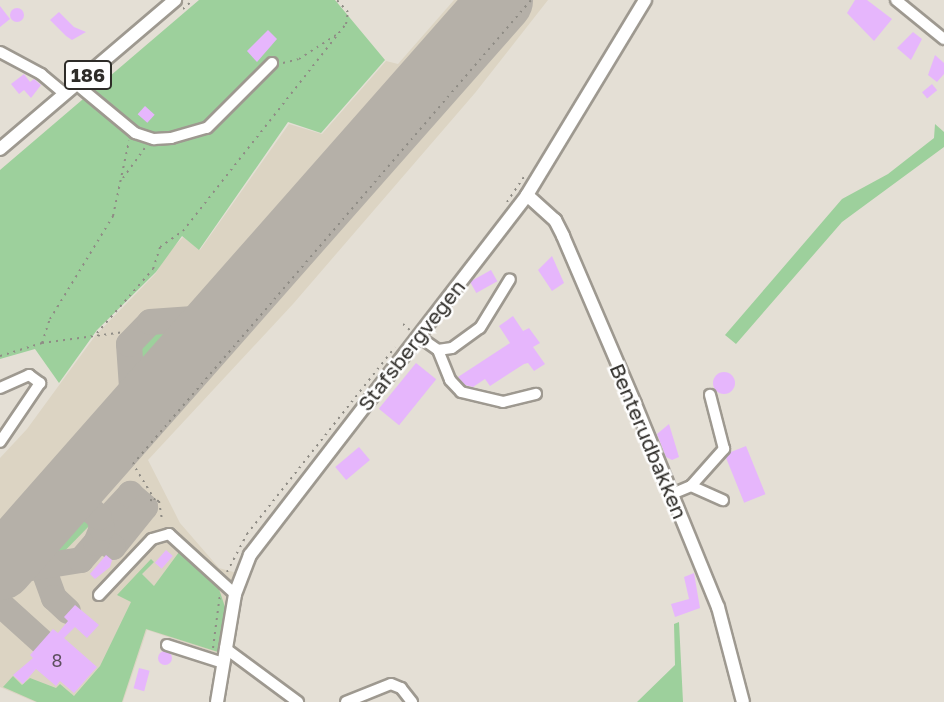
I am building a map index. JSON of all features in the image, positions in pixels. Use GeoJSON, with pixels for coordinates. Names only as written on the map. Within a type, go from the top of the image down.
{"type":"FeatureCollection","features":[{"type":"Feature","properties":{"kind":"main road","name":"186"},"geometry":{"type":"LineString","coordinates":[[0,149],[175,0]]}},
{"type":"Feature","properties":{"kind":"main road","name":"Stafsbergvegen"},"geometry":{"type":"LineString","coordinates":[[218,702],[235,594],[263,534],[527,195],[645,0]]}},
{"type":"Feature","properties":{"kind":"main road","name":"Benterudbakken"},"geometry":{"type":"LineString","coordinates":[[527,195],[555,220],[563,236],[718,607],[743,702]]}},
{"type":"Feature","properties":{"kind":"street"},"geometry":{"type":"LineString","coordinates":[[897,0],[944,39]]}},
{"type":"Feature","properties":{"kind":"street"},"geometry":{"type":"LineString","coordinates":[[0,52],[41,74],[65,94]]}},
{"type":"Feature","properties":{"kind":"street"},"geometry":{"type":"LineString","coordinates":[[76,84],[135,133],[154,139],[194,134],[207,128],[271,63]]}},
{"type":"Feature","properties":{"kind":"street"},"geometry":{"type":"LineString","coordinates":[[438,350],[452,348],[480,328],[510,279]]}},
{"type":"Feature","properties":{"kind":"street"},"geometry":{"type":"LineString","coordinates":[[418,336],[438,350],[450,380],[461,392],[503,402],[536,394]]}},
{"type":"Feature","properties":{"kind":"street"},"geometry":{"type":"LineString","coordinates":[[0,388],[29,375],[40,383],[0,442]]}},
{"type":"Feature","properties":{"kind":"street"},"geometry":{"type":"LineString","coordinates":[[671,494],[691,486],[724,449],[710,395]]}},
{"type":"Feature","properties":{"kind":"street"},"geometry":{"type":"LineString","coordinates":[[691,486],[723,500]]}},
{"type":"Feature","properties":{"kind":"street"},"geometry":{"type":"LineString","coordinates":[[99,595],[152,539],[169,534],[235,594]]}},
{"type":"Feature","properties":{"kind":"street"},"geometry":{"type":"LineString","coordinates":[[167,645],[223,663]]}},
{"type":"Feature","properties":{"kind":"street"},"geometry":{"type":"LineString","coordinates":[[225,649],[298,702]]}},
{"type":"Feature","properties":{"kind":"street"},"geometry":{"type":"LineString","coordinates":[[346,702],[391,684],[412,702]]}},
{"type":"Feature","properties":{"kind":"path"},"geometry":{"type":"LineString","coordinates":[[97,333],[153,269],[160,247],[183,231],[339,33],[348,12],[337,0]]}},
{"type":"Feature","properties":{"kind":"path"},"geometry":{"type":"LineString","coordinates":[[162,519],[162,506],[155,500],[134,464],[531,0]]}},
{"type":"Feature","properties":{"kind":"path"},"geometry":{"type":"LineString","coordinates":[[271,63],[299,59],[339,33]]}},
{"type":"Feature","properties":{"kind":"path"},"geometry":{"type":"LineString","coordinates":[[42,343],[50,319],[113,216],[123,178],[128,142],[135,133]]}},
{"type":"Feature","properties":{"kind":"path"},"geometry":{"type":"LineString","coordinates":[[123,178],[154,139]]}},
{"type":"Feature","properties":{"kind":"path"},"geometry":{"type":"LineString","coordinates":[[0,356],[42,343],[97,333],[124,332]]}},
{"type":"Feature","properties":{"kind":"path"},"geometry":{"type":"LineString","coordinates":[[150,500],[155,500]]}},
{"type":"Feature","properties":{"kind":"shaded area"},"geometry":{"type":"Polygon","coordinates":[[[454,0],[548,0],[475,93],[293,304],[148,460],[180,523],[219,568],[237,573],[219,654],[147,630],[123,702],[35,702],[0,687],[0,458],[27,429],[95,336],[156,273],[168,253],[183,237],[200,250],[289,124],[322,134],[386,61],[398,64],[454,0]]]}},
{"type":"Feature","properties":{"kind":"green space"},"geometry":{"type":"Polygon","coordinates":[[[199,0],[335,0],[385,60],[321,133],[288,122],[199,250],[182,236],[156,272],[97,330],[59,383],[35,349],[0,359],[0,170],[199,0]]]}},
{"type":"Feature","properties":{"kind":"green space"},"geometry":{"type":"Polygon","coordinates":[[[935,124],[944,132],[944,147],[842,222],[736,344],[725,335],[842,199],[888,174],[934,138],[935,124]]]}},
{"type":"Feature","properties":{"kind":"green space"},"geometry":{"type":"Polygon","coordinates":[[[208,323],[137,401],[134,351],[156,326],[208,323]]]}},
{"type":"Feature","properties":{"kind":"green space"},"geometry":{"type":"Polygon","coordinates":[[[67,503],[91,524],[53,563],[15,562],[67,503]]]}},
{"type":"Feature","properties":{"kind":"green space"},"geometry":{"type":"Polygon","coordinates":[[[182,548],[218,586],[225,607],[218,652],[146,629],[122,702],[37,702],[3,687],[13,676],[22,685],[30,678],[56,688],[60,684],[74,696],[100,666],[131,602],[117,595],[151,559],[154,562],[142,574],[154,586],[182,548]]]}},
{"type":"Feature","properties":{"kind":"green space"},"geometry":{"type":"Polygon","coordinates":[[[679,622],[683,702],[637,702],[675,665],[674,624],[679,622]]]}},
{"type":"Feature","properties":{"kind":"building"},"geometry":{"type":"Polygon","coordinates":[[[855,0],[867,0],[892,19],[874,41],[847,13],[855,0]]]}},
{"type":"Feature","properties":{"kind":"building"},"geometry":{"type":"Polygon","coordinates":[[[0,6],[10,19],[0,27],[0,6]]]}},
{"type":"Feature","properties":{"kind":"building"},"geometry":{"type":"Polygon","coordinates":[[[17,8],[22,10],[22,20],[17,22],[12,20],[10,15],[12,10],[17,8]]]}},
{"type":"Feature","properties":{"kind":"building"},"geometry":{"type":"Polygon","coordinates":[[[59,12],[74,27],[86,32],[72,40],[66,36],[50,20],[59,12]]]}},
{"type":"Feature","properties":{"kind":"building"},"geometry":{"type":"Polygon","coordinates":[[[268,30],[277,39],[257,62],[247,51],[268,30]]]}},
{"type":"Feature","properties":{"kind":"building"},"geometry":{"type":"Polygon","coordinates":[[[913,32],[922,39],[911,60],[897,48],[913,32]]]}},
{"type":"Feature","properties":{"kind":"building"},"geometry":{"type":"Polygon","coordinates":[[[935,55],[944,63],[944,74],[937,82],[928,75],[935,55]]]}},
{"type":"Feature","properties":{"kind":"building"},"geometry":{"type":"Polygon","coordinates":[[[24,74],[30,82],[34,79],[41,85],[31,98],[24,90],[19,94],[11,84],[24,74]]]}},
{"type":"Feature","properties":{"kind":"building"},"geometry":{"type":"Polygon","coordinates":[[[932,84],[937,90],[927,98],[922,92],[932,84]]]}},
{"type":"Feature","properties":{"kind":"building"},"geometry":{"type":"Polygon","coordinates":[[[145,106],[155,115],[147,123],[138,114],[145,106]]]}},
{"type":"Feature","properties":{"kind":"building"},"geometry":{"type":"Polygon","coordinates":[[[552,256],[564,283],[552,291],[538,270],[552,256]]]}},
{"type":"Feature","properties":{"kind":"building"},"geometry":{"type":"Polygon","coordinates":[[[491,270],[497,281],[476,293],[470,282],[491,270]]]}},
{"type":"Feature","properties":{"kind":"building"},"geometry":{"type":"Polygon","coordinates":[[[513,316],[523,331],[529,328],[540,343],[533,347],[545,364],[534,371],[528,363],[524,364],[490,386],[485,379],[473,387],[465,385],[458,377],[510,343],[499,326],[513,316]]]}},
{"type":"Feature","properties":{"kind":"building"},"geometry":{"type":"Polygon","coordinates":[[[416,363],[436,379],[399,425],[379,409],[416,363]]]}},
{"type":"Feature","properties":{"kind":"building"},"geometry":{"type":"Polygon","coordinates":[[[724,372],[734,379],[735,383],[728,393],[724,394],[714,387],[713,383],[720,373],[724,372]]]}},
{"type":"Feature","properties":{"kind":"building"},"geometry":{"type":"Polygon","coordinates":[[[669,424],[679,457],[672,460],[666,457],[657,434],[669,424]]]}},
{"type":"Feature","properties":{"kind":"building"},"geometry":{"type":"Polygon","coordinates":[[[746,446],[765,494],[744,503],[725,455],[746,446]]]}},
{"type":"Feature","properties":{"kind":"building"},"geometry":{"type":"Polygon","coordinates":[[[359,447],[370,460],[346,480],[335,467],[359,447]]]}},
{"type":"Feature","properties":{"kind":"building"},"geometry":{"type":"Polygon","coordinates":[[[166,550],[173,556],[162,569],[155,563],[166,550]]]}},
{"type":"Feature","properties":{"kind":"building"},"geometry":{"type":"Polygon","coordinates":[[[106,555],[112,560],[110,567],[95,579],[90,574],[106,555]]]}},
{"type":"Feature","properties":{"kind":"building"},"geometry":{"type":"Polygon","coordinates":[[[694,573],[700,608],[675,617],[671,604],[689,599],[684,577],[694,573]]]}},
{"type":"Feature","properties":{"kind":"building"},"geometry":{"type":"Polygon","coordinates":[[[75,605],[99,625],[87,638],[75,627],[64,638],[97,667],[74,693],[60,681],[56,686],[36,669],[23,684],[13,675],[33,658],[30,655],[53,629],[58,633],[68,621],[64,617],[75,605]]]}},
{"type":"Feature","properties":{"kind":"building"},"geometry":{"type":"Polygon","coordinates":[[[165,651],[170,653],[170,663],[165,665],[160,663],[158,658],[160,653],[165,651]]]}},
{"type":"Feature","properties":{"kind":"building"},"geometry":{"type":"Polygon","coordinates":[[[139,668],[150,671],[144,691],[134,688],[139,668]]]}},
{"type":"Feature","properties":{"kind":"taxiway"},"geometry":{"type":"LineString","coordinates":[[134,416],[129,344],[150,322],[222,317]]}},
{"type":"Feature","properties":{"kind":"taxiway"},"geometry":{"type":"LineString","coordinates":[[0,573],[81,560],[96,543],[102,528],[99,517],[75,497],[72,485]]}},
{"type":"Feature","properties":{"kind":"taxiway"},"geometry":{"type":"LineString","coordinates":[[99,517],[108,518],[130,494],[145,507],[113,547],[106,543]]}},
{"type":"Feature","properties":{"kind":"taxiway"},"geometry":{"type":"LineString","coordinates":[[43,568],[54,598],[68,611]]}},
{"type":"Feature","properties":{"kind":"taxiway"},"geometry":{"type":"LineString","coordinates":[[0,604],[42,642]]}},
{"type":"Feature","properties":{"kind":"runway"},"geometry":{"type":"LineString","coordinates":[[0,567],[500,0]]}}]}
